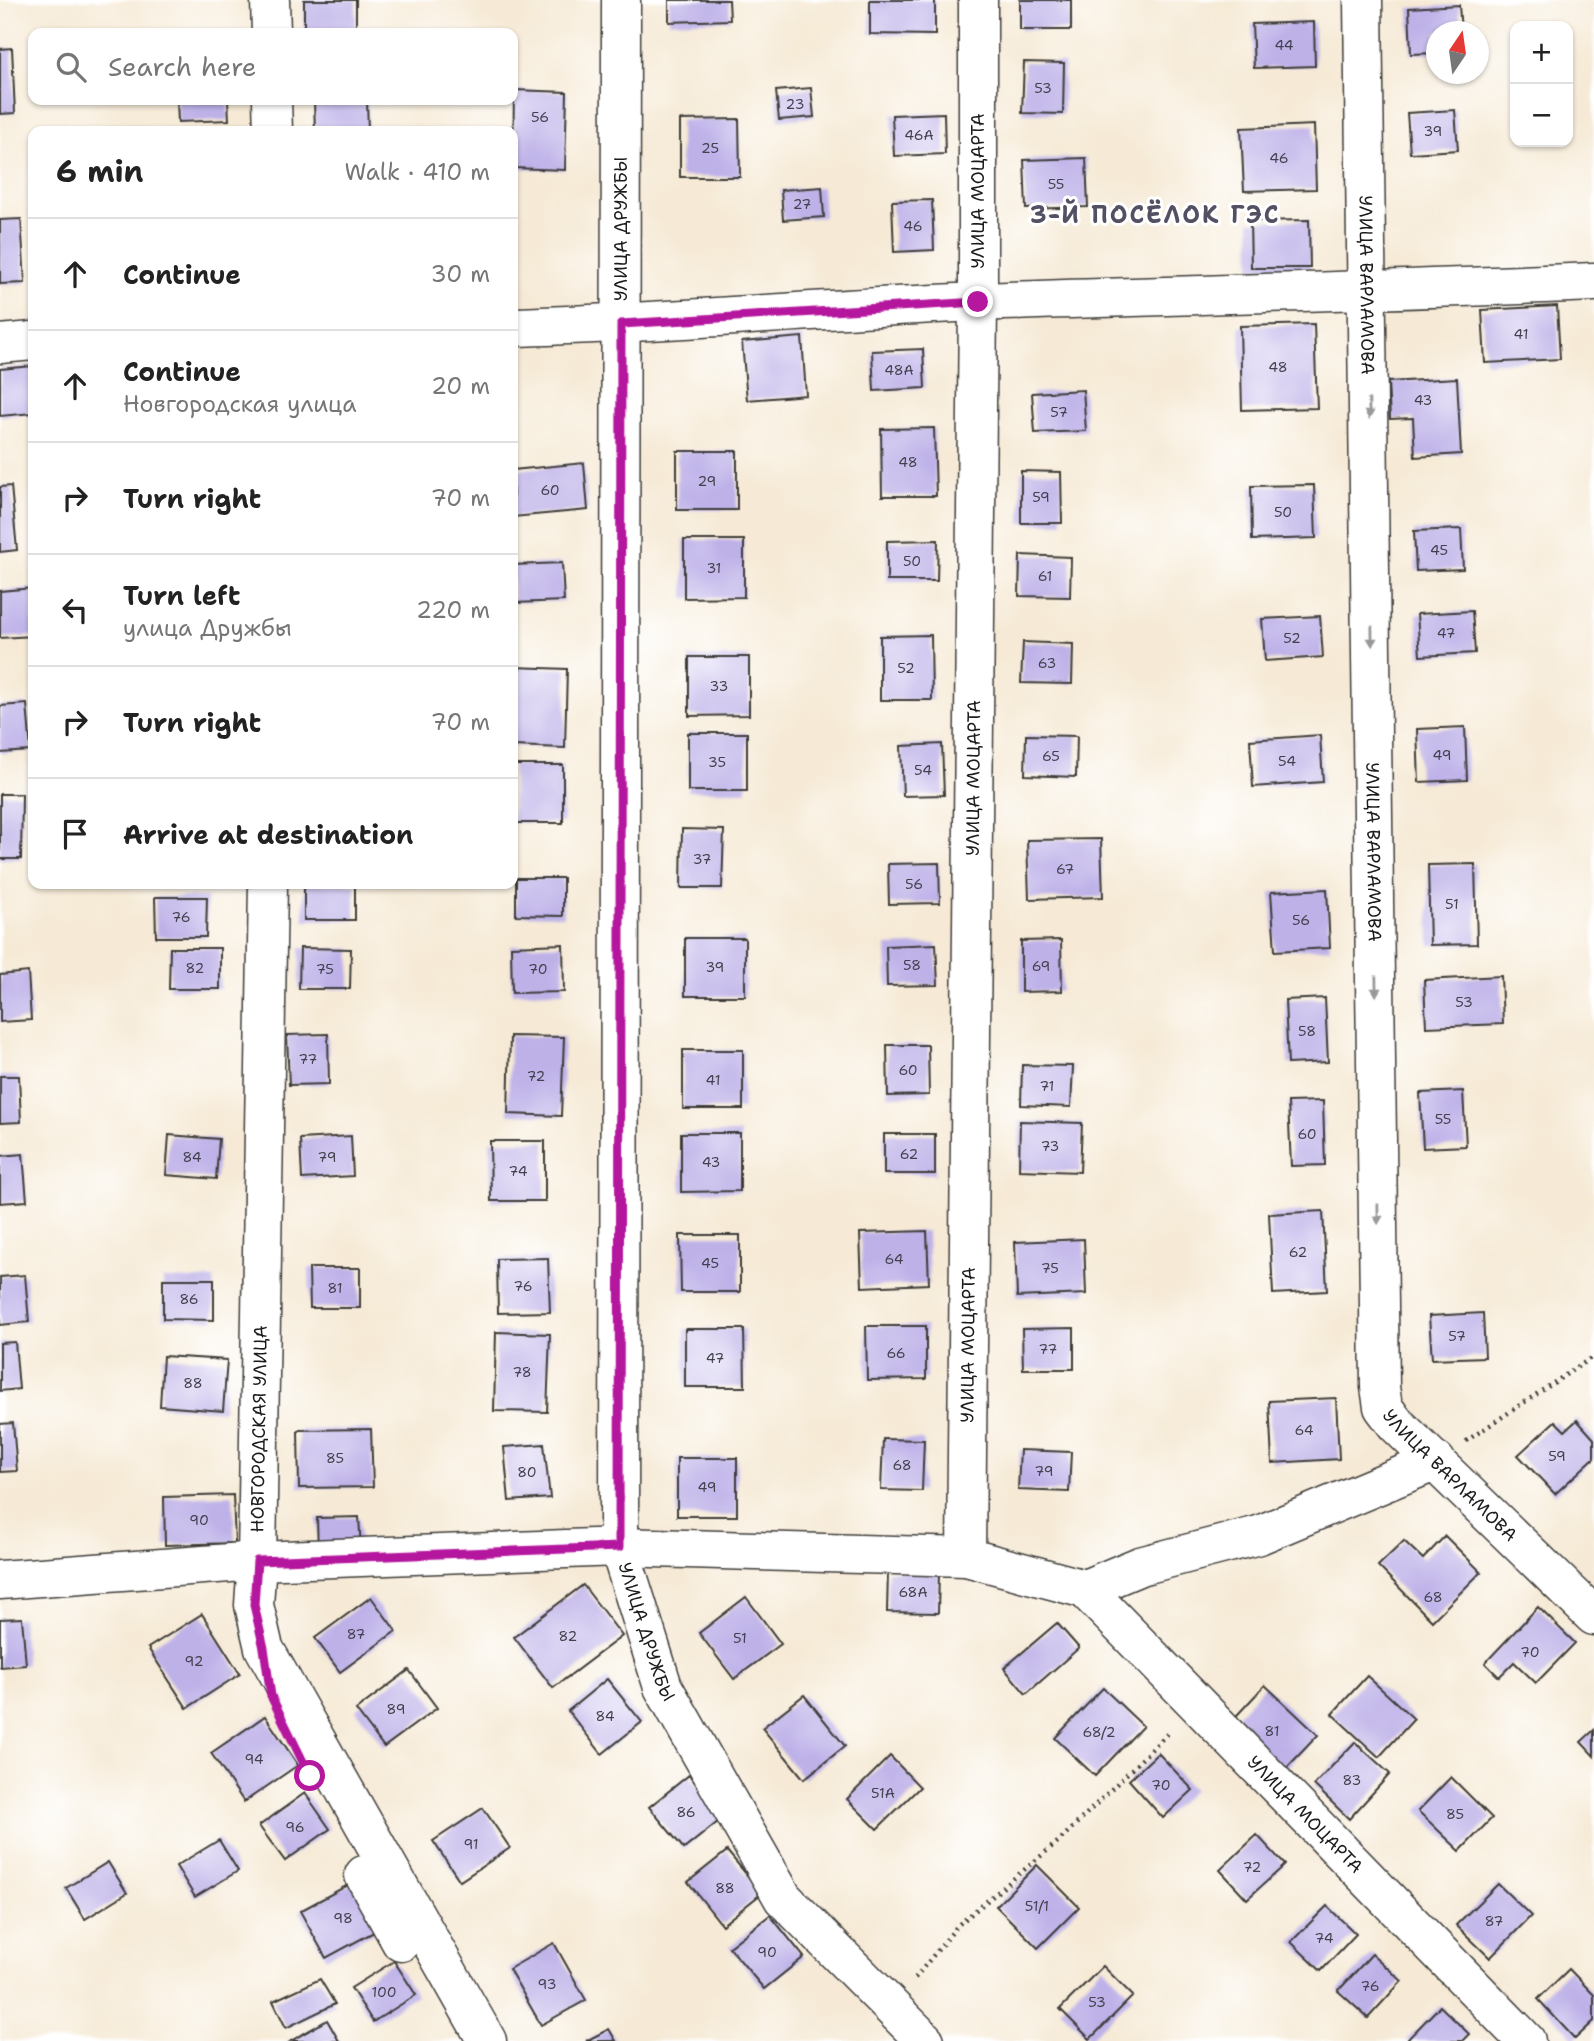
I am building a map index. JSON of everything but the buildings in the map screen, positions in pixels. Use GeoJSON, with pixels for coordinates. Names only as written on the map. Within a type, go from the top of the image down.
{"type":"FeatureCollection","features":[{"type":"Feature","properties":{"kind":"street"},"geometry":{"type":"LineString","coordinates":[[270,0],[271,28]]}},
{"type":"Feature","properties":{"kind":"street","name":"УЛИЦА ДРУЖБЫ"},"geometry":{"type":"LineString","coordinates":[[621,0],[619,1547],[663,1687],[783,1898],[925,2041]]}},
{"type":"Feature","properties":{"kind":"street","name":"УЛИЦА МОЦАРТА"},"geometry":{"type":"LineString","coordinates":[[965,1557],[978,302],[978,0]]}},
{"type":"Feature","properties":{"kind":"street","name":"УЛИЦА ВАРЛАМОВА"},"geometry":{"type":"LineString","coordinates":[[1363,0],[1380,1387],[1383,1408],[1396,1424],[1594,1616]]}},
{"type":"Feature","properties":{"kind":"street"},"geometry":{"type":"LineString","coordinates":[[272,105],[273,126]]}},
{"type":"Feature","properties":{"kind":"street"},"geometry":{"type":"LineString","coordinates":[[518,327],[621,324],[978,302],[1368,292],[1594,282]]}},
{"type":"Feature","properties":{"kind":"street"},"geometry":{"type":"LineString","coordinates":[[0,344],[28,341]]}},
{"type":"Feature","properties":{"kind":"street","name":"НОВГОРОДСКАЯ УЛИЦА"},"geometry":{"type":"LineString","coordinates":[[268,889],[257,1561],[254,1605],[264,1648],[487,2041]]}},
{"type":"Feature","properties":{"kind":"street"},"geometry":{"type":"LineString","coordinates":[[0,1580],[257,1561],[619,1547],[965,1557],[1085,1588],[1140,1566],[1259,1535],[1436,1461]]}},
{"type":"Feature","properties":{"kind":"street","name":"УЛИЦА МОЦАРТА"},"geometry":{"type":"LineString","coordinates":[[1085,1588],[1526,2041]]}},
{"type":"Feature","properties":{"kind":"street"},"geometry":{"type":"LineString","coordinates":[[264,1648],[271,1696],[310,1776],[401,1942]]}},
{"type":"Feature","properties":{"kind":"path"},"geometry":{"type":"LineString","coordinates":[[1436,1461],[1594,1356]]}},
{"type":"Feature","properties":{"kind":"path"},"geometry":{"type":"LineString","coordinates":[[891,2008],[958,1924],[1060,1840],[1198,1703]]}},
{"type":"Feature","properties":{"kind":"district","name":"3-Й ПОСЁЛОК ГЭС"},"geometry":{"type":"Point","coordinates":[1155,215]}},
{"type":"Feature","properties":{"kind":"route"},"geometry":{"type":"LineString","coordinates":[[310,1776],[271,1696],[254,1605],[257,1561],[619,1547],[621,324],[978,302]]}}]}
